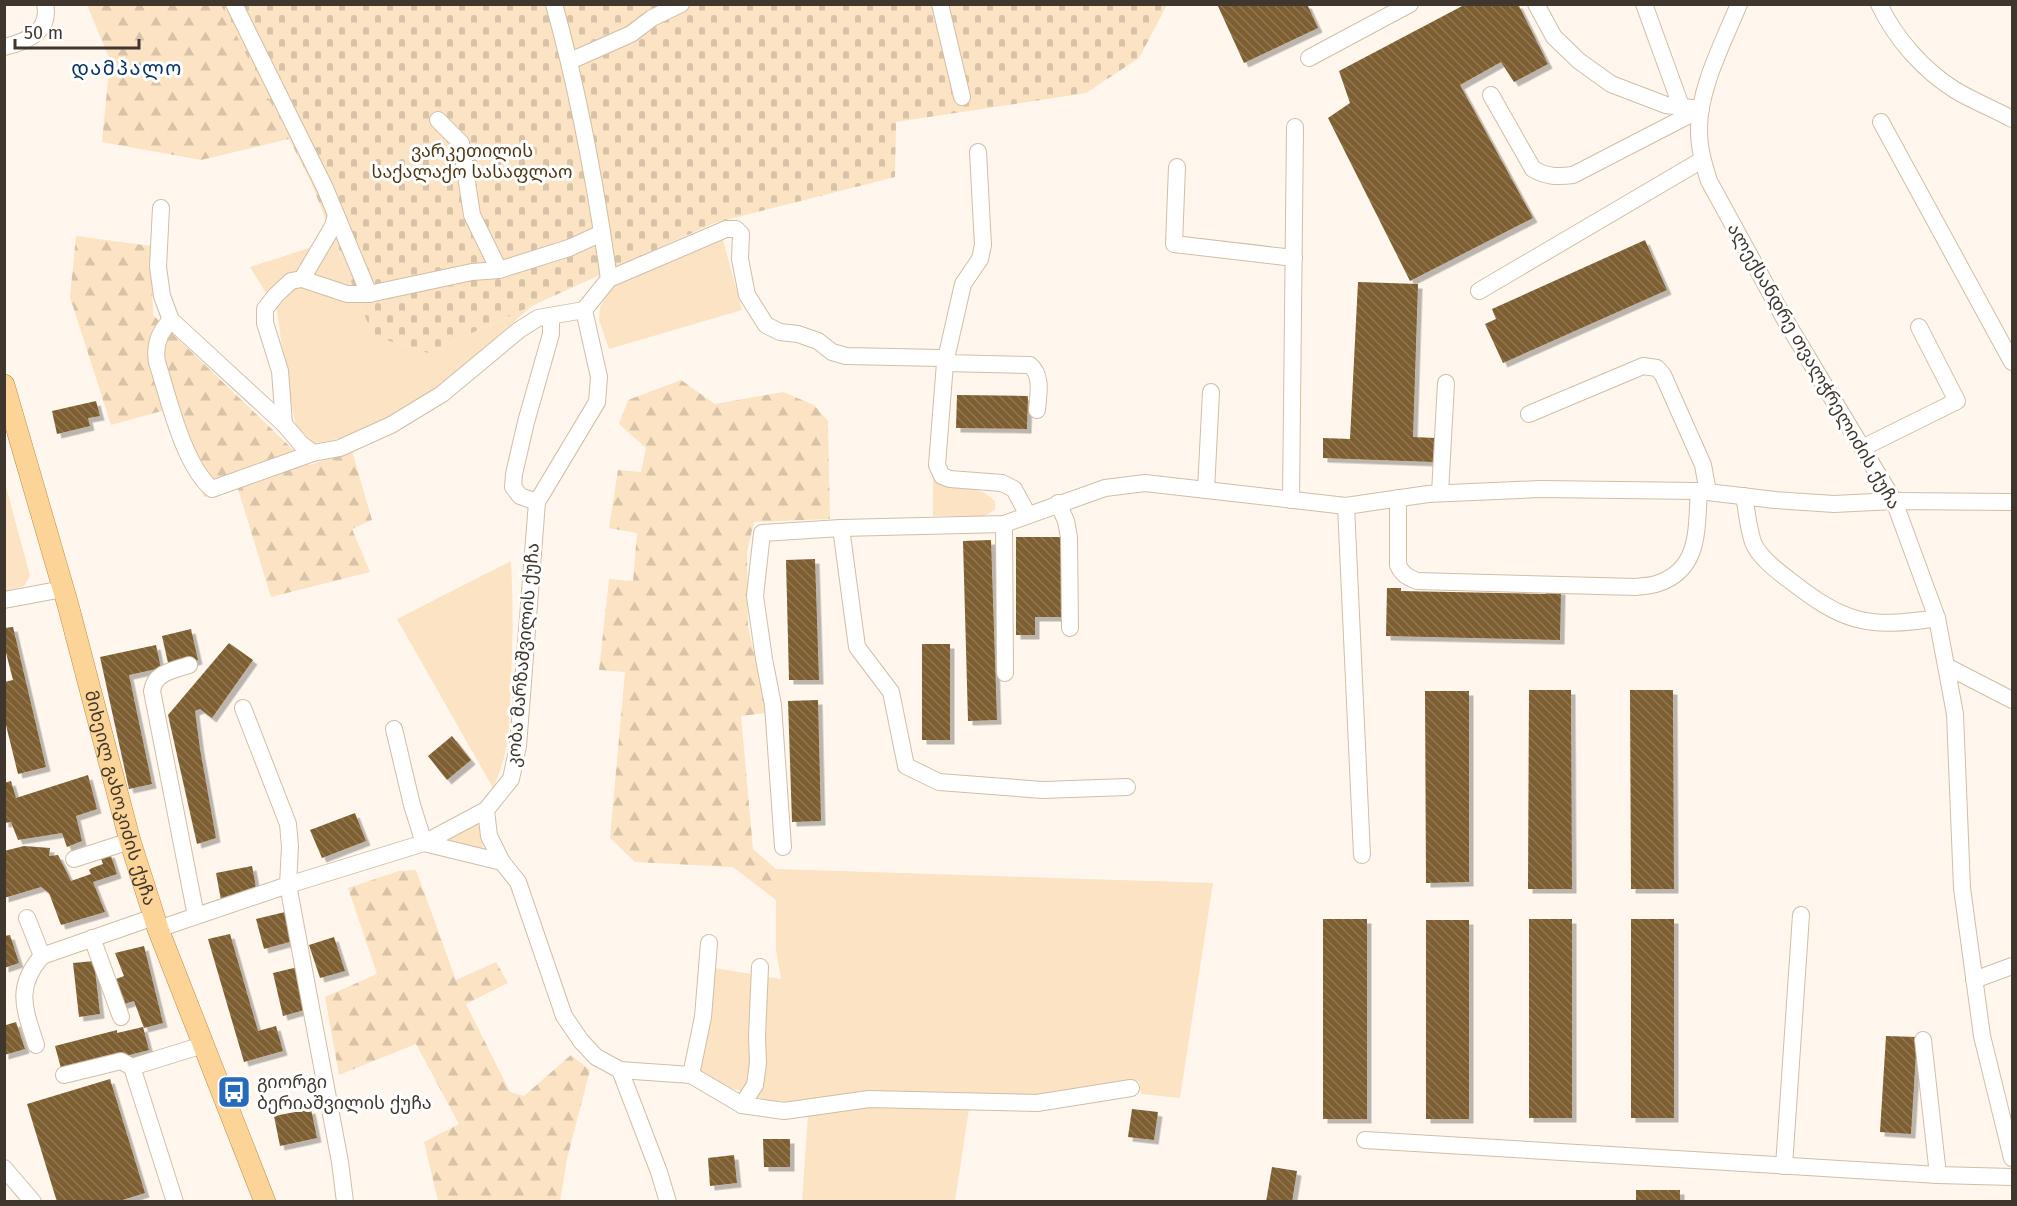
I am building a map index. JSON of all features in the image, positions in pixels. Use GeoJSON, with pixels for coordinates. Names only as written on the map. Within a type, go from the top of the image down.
{"type":"FeatureCollection","features":[{"type":"Feature","properties":{"kind":"main road","name":"მიხეილ გახოკიძის ქუჩა"},"geometry":{"type":"LineString","coordinates":[[4,385],[63,589],[130,841],[156,923],[259,1200]]}},
{"type":"Feature","properties":{"kind":"street"},"geometry":{"type":"LineString","coordinates":[[4,47],[36,35],[42,28],[45,4]]}},
{"type":"Feature","properties":{"kind":"street"},"geometry":{"type":"LineString","coordinates":[[234,4],[326,188],[369,294]]}},
{"type":"Feature","properties":{"kind":"street"},"geometry":{"type":"LineString","coordinates":[[554,4],[570,61],[609,279]]}},
{"type":"Feature","properties":{"kind":"street"},"geometry":{"type":"LineString","coordinates":[[570,61],[631,34],[652,18],[681,4]]}},
{"type":"Feature","properties":{"kind":"street"},"geometry":{"type":"LineString","coordinates":[[940,4],[962,97]]}},
{"type":"Feature","properties":{"kind":"street"},"geometry":{"type":"LineString","coordinates":[[1308,58],[1410,4]]}},
{"type":"Feature","properties":{"kind":"street"},"geometry":{"type":"LineString","coordinates":[[1536,4],[1554,37],[1579,61],[1611,84],[1666,105],[1701,109]]}},
{"type":"Feature","properties":{"kind":"street"},"geometry":{"type":"LineString","coordinates":[[1644,4],[1682,106]]}},
{"type":"Feature","properties":{"kind":"street","name":"ალექსანდრე თვალჭრელიძის ქუჩა"},"geometry":{"type":"LineString","coordinates":[[1739,4],[1711,71],[1701,109],[1699,131],[1702,160],[1709,181],[1784,318],[1894,501],[1938,618],[1955,714],[1962,888],[1974,980],[1982,1036],[2006,1101],[2013,1158]]}},
{"type":"Feature","properties":{"kind":"street"},"geometry":{"type":"LineString","coordinates":[[1879,4],[1889,25],[1919,60],[1954,89],[2013,119]]}},
{"type":"Feature","properties":{"kind":"street"},"geometry":{"type":"LineString","coordinates":[[1491,95],[1533,170],[1544,176],[1573,175],[1701,109]]}},
{"type":"Feature","properties":{"kind":"street"},"geometry":{"type":"LineString","coordinates":[[438,120],[461,143],[471,215],[499,270]]}},
{"type":"Feature","properties":{"kind":"street"},"geometry":{"type":"LineString","coordinates":[[1881,122],[2013,362]]}},
{"type":"Feature","properties":{"kind":"street"},"geometry":{"type":"LineString","coordinates":[[1291,500],[1296,128]]}},
{"type":"Feature","properties":{"kind":"street"},"geometry":{"type":"LineString","coordinates":[[978,152],[983,245],[980,259],[963,284],[945,363],[937,465],[942,476],[950,479],[1002,483],[1014,489],[1028,515]]}},
{"type":"Feature","properties":{"kind":"street"},"geometry":{"type":"LineString","coordinates":[[1479,291],[1702,160]]}},
{"type":"Feature","properties":{"kind":"street"},"geometry":{"type":"LineString","coordinates":[[1177,167],[1174,244],[1294,258]]}},
{"type":"Feature","properties":{"kind":"street"},"geometry":{"type":"LineString","coordinates":[[161,207],[159,267],[162,296],[171,320],[313,453]]}},
{"type":"Feature","properties":{"kind":"street"},"geometry":{"type":"LineString","coordinates":[[302,279],[333,226],[336,216]]}},
{"type":"Feature","properties":{"kind":"street"},"geometry":{"type":"LineString","coordinates":[[171,320],[161,330],[155,352],[157,362],[188,457],[203,482],[212,489],[313,453],[340,448],[391,425],[442,394],[519,330],[538,318],[584,310],[609,279],[726,229],[736,229],[741,234],[740,259],[747,295],[766,326],[780,332],[798,334],[819,341],[832,352],[846,356],[935,357],[941,358],[945,363],[1030,365],[1038,375],[1037,411]]}},
{"type":"Feature","properties":{"kind":"street"},"geometry":{"type":"LineString","coordinates":[[284,424],[280,371],[265,322],[265,309],[291,281],[302,279],[347,294],[369,294],[472,272],[499,270],[569,248],[602,234]]}},
{"type":"Feature","properties":{"kind":"street","name":"კობა მარზაშვილის ქუჩა"},"geometry":{"type":"LineString","coordinates":[[42,956],[93,938],[196,916],[424,843],[486,810],[511,779],[518,746],[537,502],[597,402],[599,377],[584,310]]}},
{"type":"Feature","properties":{"kind":"street"},"geometry":{"type":"LineString","coordinates":[[537,502],[520,496],[513,487],[513,474],[551,334],[551,316]]}},
{"type":"Feature","properties":{"kind":"street"},"geometry":{"type":"LineString","coordinates":[[1862,448],[1957,401],[1919,327]]}},
{"type":"Feature","properties":{"kind":"street"},"geometry":{"type":"LineString","coordinates":[[1398,498],[1398,565],[1402,573],[1417,581],[1636,587],[1659,583],[1676,574],[1688,563],[1694,548],[1703,492],[1703,465],[1663,375],[1657,368],[1643,366],[1529,414]]}},
{"type":"Feature","properties":{"kind":"street"},"geometry":{"type":"LineString","coordinates":[[1440,493],[1446,383]]}},
{"type":"Feature","properties":{"kind":"street"},"geometry":{"type":"LineString","coordinates":[[1206,490],[1211,392]]}},
{"type":"Feature","properties":{"kind":"street"},"geometry":{"type":"LineString","coordinates":[[783,847],[773,705],[755,596],[762,533],[841,528],[1004,524],[1105,488],[1145,483],[1346,506],[1440,493],[1540,489],[1703,492],[1834,504],[1894,501],[2013,502]]}},
{"type":"Feature","properties":{"kind":"street"},"geometry":{"type":"LineString","coordinates":[[1744,496],[1754,544],[1771,565],[1830,609],[1862,622],[1901,624],[1938,618]]}},
{"type":"Feature","properties":{"kind":"street"},"geometry":{"type":"LineString","coordinates":[[1058,503],[1066,521],[1069,537],[1070,628]]}},
{"type":"Feature","properties":{"kind":"street"},"geometry":{"type":"LineString","coordinates":[[1346,506],[1362,855]]}},
{"type":"Feature","properties":{"kind":"street"},"geometry":{"type":"LineString","coordinates":[[1004,524],[1005,673]]}},
{"type":"Feature","properties":{"kind":"street"},"geometry":{"type":"LineString","coordinates":[[841,528],[857,647],[891,692],[906,766],[939,782],[1043,790],[1126,787]]}},
{"type":"Feature","properties":{"kind":"street"},"geometry":{"type":"LineString","coordinates":[[4,600],[63,589]]}},
{"type":"Feature","properties":{"kind":"street"},"geometry":{"type":"LineString","coordinates":[[189,666],[160,675],[153,682],[152,691],[196,916]]}},
{"type":"Feature","properties":{"kind":"street"},"geometry":{"type":"LineString","coordinates":[[1948,667],[2013,700]]}},
{"type":"Feature","properties":{"kind":"street"},"geometry":{"type":"LineString","coordinates":[[243,708],[288,824],[290,846],[288,885],[340,1162],[345,1202]]}},
{"type":"Feature","properties":{"kind":"street"},"geometry":{"type":"LineString","coordinates":[[394,729],[412,805],[424,843],[502,861]]}},
{"type":"Feature","properties":{"kind":"street"},"geometry":{"type":"LineString","coordinates":[[486,810],[489,836],[502,861],[518,882],[564,1016],[581,1041],[596,1057],[620,1070],[691,1075],[742,1105],[784,1112],[869,1099],[1037,1103],[1131,1088]]}},
{"type":"Feature","properties":{"kind":"street"},"geometry":{"type":"LineString","coordinates":[[74,859],[130,841]]}},
{"type":"Feature","properties":{"kind":"street"},"geometry":{"type":"LineString","coordinates":[[1784,1166],[1801,915]]}},
{"type":"Feature","properties":{"kind":"street"},"geometry":{"type":"LineString","coordinates":[[27,918],[42,956],[31,969],[24,987],[24,1007],[36,1045]]}},
{"type":"Feature","properties":{"kind":"street"},"geometry":{"type":"LineString","coordinates":[[93,938],[121,1017]]}},
{"type":"Feature","properties":{"kind":"street"},"geometry":{"type":"LineString","coordinates":[[691,1075],[703,1017],[709,943]]}},
{"type":"Feature","properties":{"kind":"street"},"geometry":{"type":"LineString","coordinates":[[1974,980],[2013,966]]}},
{"type":"Feature","properties":{"kind":"street"},"geometry":{"type":"LineString","coordinates":[[742,1105],[755,1085],[758,1063],[760,968]]}},
{"type":"Feature","properties":{"kind":"street"},"geometry":{"type":"LineString","coordinates":[[1923,1040],[1938,1175]]}},
{"type":"Feature","properties":{"kind":"street"},"geometry":{"type":"LineString","coordinates":[[132,1067],[203,1045]]}},
{"type":"Feature","properties":{"kind":"street"},"geometry":{"type":"LineString","coordinates":[[64,1075],[121,1061],[132,1067],[175,1202]]}},
{"type":"Feature","properties":{"kind":"street"},"geometry":{"type":"LineString","coordinates":[[620,1070],[668,1202]]}},
{"type":"Feature","properties":{"kind":"street"},"geometry":{"type":"LineString","coordinates":[[1365,1140],[1938,1175],[2013,1177]]}},
{"type":"Feature","properties":{"kind":"street"},"geometry":{"type":"LineString","coordinates":[[4,1168],[33,1202]]}},
{"type":"Feature","properties":{"kind":"green space"},"geometry":{"type":"Polygon","coordinates":[[[87,5],[222,5],[289,139],[201,160],[102,142],[110,60],[87,5]]]}},
{"type":"Feature","properties":{"kind":"green space","name":"ვარკეთილის საქალაქო სასაფლაო"},"geometry":{"type":"Polygon","coordinates":[[[221,5],[1167,5],[1139,58],[1086,93],[896,122],[895,177],[714,223],[428,353],[373,336],[310,180],[221,5]]]}},
{"type":"Feature","properties":{"kind":"green space"},"geometry":{"type":"Polygon","coordinates":[[[76,236],[151,246],[153,315],[309,465],[352,451],[372,520],[352,529],[370,572],[271,597],[238,489],[204,497],[180,406],[111,425],[70,297],[76,236]]]}},
{"type":"Feature","properties":{"kind":"green space"},"geometry":{"type":"Polygon","coordinates":[[[334,240],[373,336],[428,353],[532,306],[458,371],[405,410],[376,425],[346,436],[314,443],[296,426],[288,389],[277,311],[250,267],[334,240]]]}},
{"type":"Feature","properties":{"kind":"green space"},"geometry":{"type":"Polygon","coordinates":[[[723,240],[742,310],[609,349],[599,320],[600,307],[612,286],[723,240]]]}},
{"type":"Feature","properties":{"kind":"green space"},"geometry":{"type":"Polygon","coordinates":[[[681,380],[715,404],[783,392],[814,405],[828,421],[830,519],[754,522],[747,552],[748,626],[767,713],[741,716],[753,849],[776,869],[776,900],[733,867],[635,862],[610,838],[625,672],[599,670],[609,579],[633,581],[637,533],[609,528],[618,470],[641,472],[646,448],[619,424],[628,400],[681,380]]]}},
{"type":"Feature","properties":{"kind":"green space"},"geometry":{"type":"Polygon","coordinates":[[[933,475],[985,493],[995,501],[995,510],[984,516],[933,516],[933,475]]]}},
{"type":"Feature","properties":{"kind":"green space"},"geometry":{"type":"Polygon","coordinates":[[[4,479],[30,576],[24,586],[4,592],[4,479]]]}},
{"type":"Feature","properties":{"kind":"green space"},"geometry":{"type":"Polygon","coordinates":[[[511,561],[512,635],[509,722],[503,761],[493,788],[397,619],[511,561]]]}},
{"type":"Feature","properties":{"kind":"green space"},"geometry":{"type":"Polygon","coordinates":[[[480,822],[483,849],[444,841],[480,822]]]}},
{"type":"Feature","properties":{"kind":"green space"},"geometry":{"type":"Polygon","coordinates":[[[776,869],[1213,883],[1180,1098],[1141,1094],[1139,1081],[1035,1096],[877,1091],[797,1102],[768,1101],[726,1086],[700,1072],[715,968],[781,979],[776,950],[776,869]]]}},
{"type":"Feature","properties":{"kind":"green space"},"geometry":{"type":"Polygon","coordinates":[[[416,870],[456,980],[496,962],[508,983],[466,1004],[510,1092],[524,1096],[571,1055],[590,1070],[567,1159],[560,1201],[438,1201],[424,1142],[459,1124],[416,1044],[339,1075],[325,997],[377,974],[348,888],[399,871],[416,870]]]}},
{"type":"Feature","properties":{"kind":"green space"},"geometry":{"type":"Polygon","coordinates":[[[866,1105],[969,1109],[955,1201],[802,1202],[808,1115],[866,1105]]]}},
{"type":"Feature","properties":{"kind":"building"},"geometry":{"type":"Polygon","coordinates":[[[1217,4],[1307,4],[1318,28],[1244,63],[1217,4]]]}},
{"type":"Feature","properties":{"kind":"building"},"geometry":{"type":"Polygon","coordinates":[[[1466,4],[1518,4],[1548,64],[1514,82],[1501,62],[1460,85],[1533,218],[1410,281],[1328,118],[1350,103],[1339,71],[1466,4]]]}},
{"type":"Feature","properties":{"kind":"building"},"geometry":{"type":"Polygon","coordinates":[[[1645,240],[1667,290],[1503,363],[1485,324],[1496,319],[1492,309],[1645,240]]]}},
{"type":"Feature","properties":{"kind":"building"},"geometry":{"type":"Polygon","coordinates":[[[1358,282],[1418,284],[1413,437],[1435,438],[1434,462],[1323,458],[1323,438],[1350,439],[1358,282]]]}},
{"type":"Feature","properties":{"kind":"building"},"geometry":{"type":"Polygon","coordinates":[[[957,395],[1028,396],[1027,429],[956,428],[957,395]]]}},
{"type":"Feature","properties":{"kind":"building"},"geometry":{"type":"Polygon","coordinates":[[[96,401],[100,416],[88,418],[90,426],[57,434],[52,411],[96,401]]]}},
{"type":"Feature","properties":{"kind":"building"},"geometry":{"type":"Polygon","coordinates":[[[1016,537],[1061,537],[1061,617],[1035,617],[1035,635],[1016,635],[1016,537]]]}},
{"type":"Feature","properties":{"kind":"building"},"geometry":{"type":"Polygon","coordinates":[[[991,540],[997,720],[968,721],[963,541],[991,540]]]}},
{"type":"Feature","properties":{"kind":"building"},"geometry":{"type":"Polygon","coordinates":[[[815,559],[819,680],[789,680],[786,560],[815,559]]]}},
{"type":"Feature","properties":{"kind":"building"},"geometry":{"type":"Polygon","coordinates":[[[1387,588],[1401,588],[1401,591],[1546,594],[1546,590],[1561,590],[1560,640],[1386,636],[1387,588]]]}},
{"type":"Feature","properties":{"kind":"building"},"geometry":{"type":"Polygon","coordinates":[[[13,627],[46,767],[18,774],[4,717],[4,682],[13,680],[4,645],[4,628],[13,627]]]}},
{"type":"Feature","properties":{"kind":"building"},"geometry":{"type":"Polygon","coordinates":[[[191,629],[198,660],[169,667],[162,636],[191,629]]]}},
{"type":"Feature","properties":{"kind":"building"},"geometry":{"type":"Polygon","coordinates":[[[229,643],[253,660],[212,718],[200,709],[195,711],[216,838],[197,844],[168,715],[229,643]]]}},
{"type":"Feature","properties":{"kind":"building"},"geometry":{"type":"Polygon","coordinates":[[[922,644],[950,644],[950,740],[922,740],[922,644]]]}},
{"type":"Feature","properties":{"kind":"building"},"geometry":{"type":"Polygon","coordinates":[[[156,645],[161,668],[129,675],[152,784],[129,789],[100,657],[156,645]]]}},
{"type":"Feature","properties":{"kind":"building"},"geometry":{"type":"Polygon","coordinates":[[[1529,690],[1571,690],[1572,889],[1528,889],[1529,690]]]}},
{"type":"Feature","properties":{"kind":"building"},"geometry":{"type":"Polygon","coordinates":[[[1630,690],[1673,690],[1674,889],[1631,889],[1630,690]]]}},
{"type":"Feature","properties":{"kind":"building"},"geometry":{"type":"Polygon","coordinates":[[[1425,691],[1469,691],[1469,882],[1426,883],[1425,691]]]}},
{"type":"Feature","properties":{"kind":"building"},"geometry":{"type":"Polygon","coordinates":[[[818,700],[821,821],[792,822],[788,701],[818,700]]]}},
{"type":"Feature","properties":{"kind":"building"},"geometry":{"type":"Polygon","coordinates":[[[452,736],[471,760],[447,780],[428,756],[452,736]]]}},
{"type":"Feature","properties":{"kind":"building"},"geometry":{"type":"Polygon","coordinates":[[[88,775],[97,809],[76,816],[82,841],[67,847],[62,833],[18,840],[11,822],[4,823],[4,783],[11,781],[16,798],[88,775]]]}},
{"type":"Feature","properties":{"kind":"building"},"geometry":{"type":"Polygon","coordinates":[[[355,813],[366,841],[322,858],[310,830],[355,813]]]}},
{"type":"Feature","properties":{"kind":"building"},"geometry":{"type":"Polygon","coordinates":[[[24,846],[50,848],[49,856],[58,855],[71,881],[91,874],[89,870],[103,864],[100,856],[110,853],[117,874],[93,882],[105,912],[61,925],[49,893],[41,887],[4,898],[4,851],[24,846]]]}},
{"type":"Feature","properties":{"kind":"building"},"geometry":{"type":"Polygon","coordinates":[[[252,866],[257,893],[221,900],[216,873],[252,866]]]}},
{"type":"Feature","properties":{"kind":"building"},"geometry":{"type":"Polygon","coordinates":[[[285,912],[293,941],[264,949],[256,919],[285,912]]]}},
{"type":"Feature","properties":{"kind":"building"},"geometry":{"type":"Polygon","coordinates":[[[1323,919],[1367,919],[1367,1119],[1323,1119],[1323,919]]]}},
{"type":"Feature","properties":{"kind":"building"},"geometry":{"type":"Polygon","coordinates":[[[1529,919],[1572,919],[1572,1118],[1529,1118],[1529,919]]]}},
{"type":"Feature","properties":{"kind":"building"},"geometry":{"type":"Polygon","coordinates":[[[1631,919],[1674,919],[1674,1118],[1631,1118],[1631,919]]]}},
{"type":"Feature","properties":{"kind":"building"},"geometry":{"type":"Polygon","coordinates":[[[1426,920],[1469,920],[1469,1119],[1426,1119],[1426,920]]]}},
{"type":"Feature","properties":{"kind":"building"},"geometry":{"type":"Polygon","coordinates":[[[230,934],[258,1031],[276,1026],[283,1051],[244,1062],[208,939],[230,934]]]}},
{"type":"Feature","properties":{"kind":"building"},"geometry":{"type":"Polygon","coordinates":[[[10,935],[19,963],[4,968],[4,936],[10,935]]]}},
{"type":"Feature","properties":{"kind":"building"},"geometry":{"type":"Polygon","coordinates":[[[334,937],[345,971],[320,978],[309,945],[334,937]]]}},
{"type":"Feature","properties":{"kind":"building"},"geometry":{"type":"Polygon","coordinates":[[[144,946],[163,1023],[144,1028],[134,1001],[121,1005],[111,981],[124,976],[115,953],[144,946]]]}},
{"type":"Feature","properties":{"kind":"building"},"geometry":{"type":"Polygon","coordinates":[[[94,961],[100,1014],[79,1017],[73,963],[94,961]]]}},
{"type":"Feature","properties":{"kind":"building"},"geometry":{"type":"Polygon","coordinates":[[[298,967],[308,1009],[283,1016],[273,973],[298,967]]]}},
{"type":"Feature","properties":{"kind":"building"},"geometry":{"type":"Polygon","coordinates":[[[4,1021],[6,1025],[16,1022],[25,1049],[4,1055],[4,1021]]]}},
{"type":"Feature","properties":{"kind":"building"},"geometry":{"type":"Polygon","coordinates":[[[143,1027],[149,1050],[62,1072],[55,1046],[117,1030],[117,1033],[143,1027]]]}},
{"type":"Feature","properties":{"kind":"building"},"geometry":{"type":"Polygon","coordinates":[[[1886,1036],[1917,1037],[1911,1134],[1880,1132],[1886,1036]]]}},
{"type":"Feature","properties":{"kind":"building"},"geometry":{"type":"Polygon","coordinates":[[[110,1079],[145,1193],[116,1202],[57,1202],[27,1104],[110,1079]]]}},
{"type":"Feature","properties":{"kind":"building"},"geometry":{"type":"Polygon","coordinates":[[[311,1109],[317,1138],[280,1146],[274,1116],[311,1109]]]}},
{"type":"Feature","properties":{"kind":"building"},"geometry":{"type":"Polygon","coordinates":[[[1132,1109],[1158,1112],[1154,1140],[1128,1137],[1132,1109]]]}},
{"type":"Feature","properties":{"kind":"building"},"geometry":{"type":"Polygon","coordinates":[[[763,1139],[790,1139],[790,1167],[764,1167],[763,1139]]]}},
{"type":"Feature","properties":{"kind":"building"},"geometry":{"type":"Polygon","coordinates":[[[734,1155],[737,1183],[710,1186],[708,1158],[734,1155]]]}},
{"type":"Feature","properties":{"kind":"building"},"geometry":{"type":"Polygon","coordinates":[[[1272,1167],[1297,1171],[1292,1202],[1266,1202],[1272,1167]]]}},
{"type":"Feature","properties":{"kind":"building"},"geometry":{"type":"Polygon","coordinates":[[[1636,1190],[1680,1190],[1680,1202],[1636,1202],[1636,1190]]]}},
{"type":"Feature","properties":{"kind":"place","name":"გიორგი ბერიაშვილის ქუჩა"},"geometry":{"type":"Point","coordinates":[234,1092]}},
{"type":"Feature","properties":{"kind":"district","name":"დამპალო"},"geometry":{"type":"Point","coordinates":[127,68]}}]}
